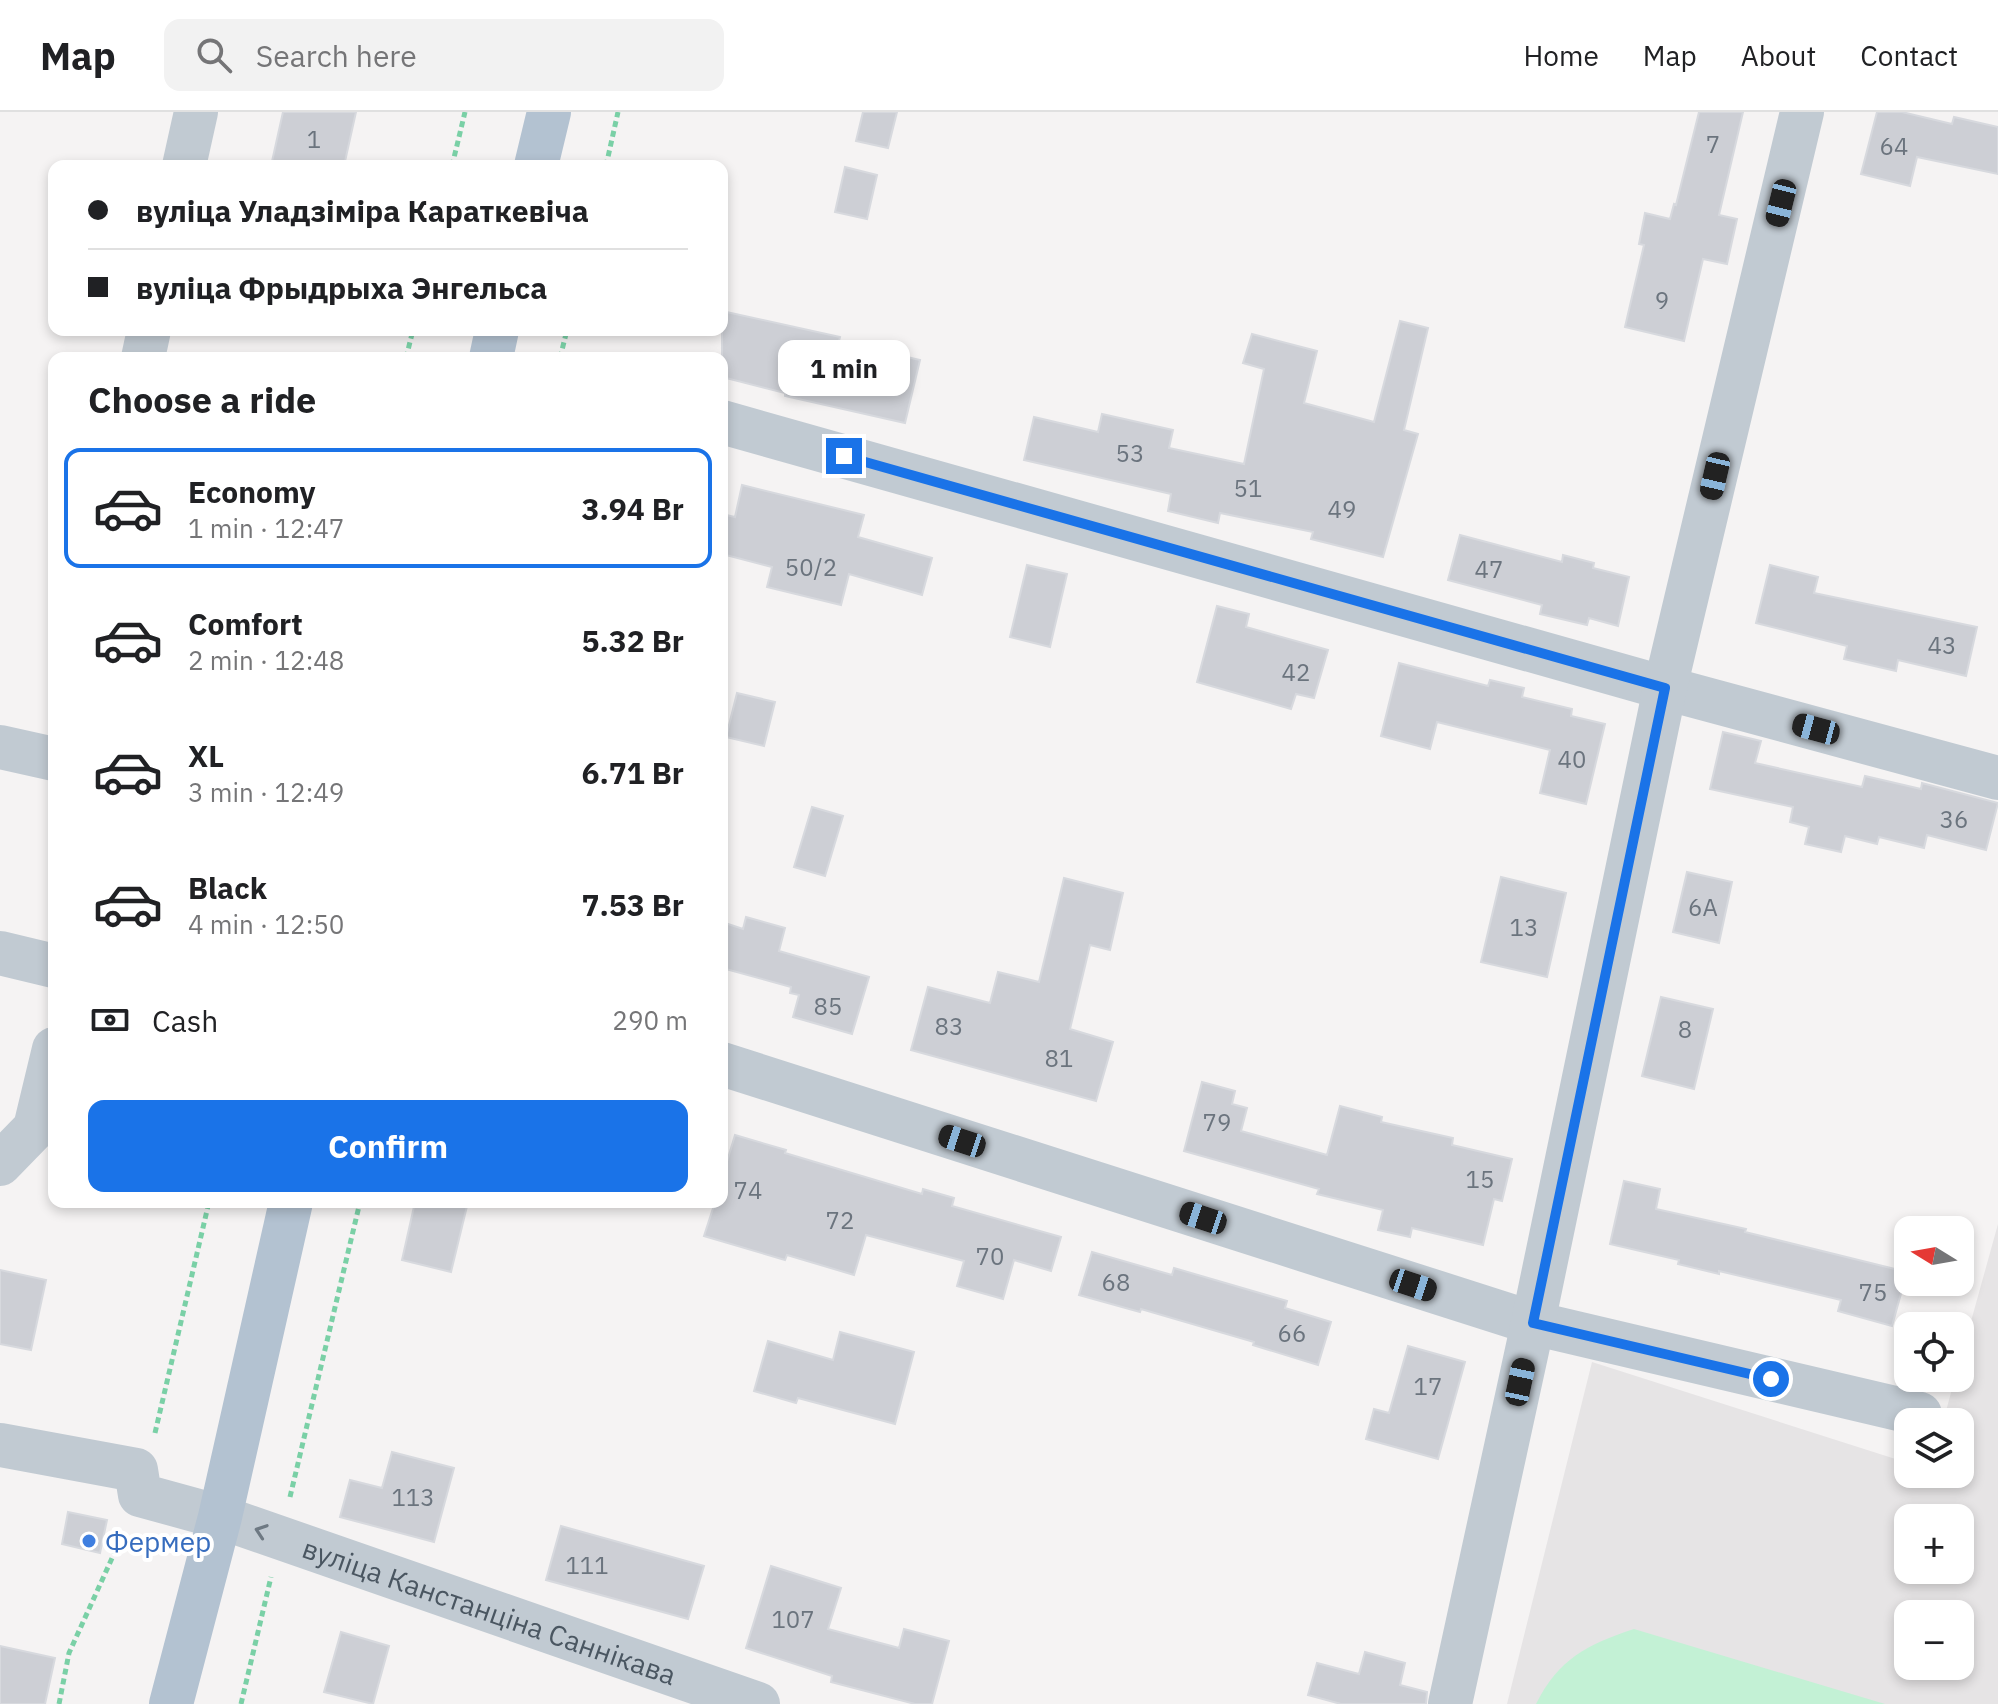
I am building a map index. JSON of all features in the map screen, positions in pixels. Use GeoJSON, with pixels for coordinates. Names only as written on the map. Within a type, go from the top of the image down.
{"type":"FeatureCollection","features":[{"type":"Feature","properties":{"kind":"main road"},"geometry":{"type":"LineString","coordinates":[[537,160],[549,112]]}},
{"type":"Feature","properties":{"kind":"main road"},"geometry":{"type":"LineString","coordinates":[[171,1704],[220,1517],[290,1208]]}},
{"type":"Feature","properties":{"kind":"street"},"geometry":{"type":"LineString","coordinates":[[185,160],[196,112]]}},
{"type":"Feature","properties":{"kind":"street"},"geometry":{"type":"LineString","coordinates":[[1450,1704],[1665,688],[1802,112]]}},
{"type":"Feature","properties":{"kind":"street"},"geometry":{"type":"LineString","coordinates":[[728,424],[1665,688],[1998,778]]}},
{"type":"Feature","properties":{"kind":"street"},"geometry":{"type":"LineString","coordinates":[[0,747],[48,758]]}},
{"type":"Feature","properties":{"kind":"street"},"geometry":{"type":"LineString","coordinates":[[0,953],[48,965]]}},
{"type":"Feature","properties":{"kind":"street"},"geometry":{"type":"LineString","coordinates":[[728,1066],[1533,1323],[1894,1408]]}},
{"type":"Feature","properties":{"kind":"street"},"geometry":{"type":"LineString","coordinates":[[0,1164],[35,1128],[48,1074]]}},
{"type":"Feature","properties":{"kind":"street","name":"вуліца Канстанціна Саннікава"},"geometry":{"type":"LineString","coordinates":[[0,1445],[136,1470],[140,1495],[220,1517],[758,1704]]}},
{"type":"Feature","properties":{"kind":"path"},"geometry":{"type":"LineString","coordinates":[[453,160],[465,112]]}},
{"type":"Feature","properties":{"kind":"path"},"geometry":{"type":"LineString","coordinates":[[607,160],[618,112]]}},
{"type":"Feature","properties":{"kind":"path"},"geometry":{"type":"LineString","coordinates":[[241,1704],[359,1208]]}},
{"type":"Feature","properties":{"kind":"shaded area"},"geometry":{"type":"Polygon","coordinates":[[[1998,1224],[1998,1704],[1507,1704],[1592,1362],[1894,1459],[1894,1488],[1974,1488],[1974,1408],[1947,1408],[1951,1392],[1974,1392],[1974,1312],[1998,1224]]]}},
{"type":"Feature","properties":{"kind":"green space"},"geometry":{"type":"Polygon","coordinates":[[[1634,1629],[1885,1704],[1536,1704],[1554,1675],[1576,1655],[1634,1629]]]}},
{"type":"Feature","properties":{"kind":"building"},"geometry":{"type":"Polygon","coordinates":[[[283,112],[356,112],[345,160],[272,160],[283,112]]]}},
{"type":"Feature","properties":{"kind":"building"},"geometry":{"type":"Polygon","coordinates":[[[863,112],[897,112],[888,148],[856,141],[863,112]]]}},
{"type":"Feature","properties":{"kind":"building"},"geometry":{"type":"Polygon","coordinates":[[[1699,112],[1743,112],[1719,215],[1737,219],[1727,264],[1703,259],[1684,341],[1625,327],[1644,245],[1639,244],[1645,213],[1670,219],[1699,112]]]}},
{"type":"Feature","properties":{"kind":"building"},"geometry":{"type":"Polygon","coordinates":[[[1877,112],[1902,112],[1952,124],[1954,117],[1998,127],[1998,174],[1917,157],[1910,186],[1861,174],[1877,112]]]}},
{"type":"Feature","properties":{"kind":"building"},"geometry":{"type":"Polygon","coordinates":[[[845,167],[877,175],[867,219],[835,212],[845,167]]]}},
{"type":"Feature","properties":{"kind":"building"},"geometry":{"type":"Polygon","coordinates":[[[728,312],[840,337],[839,341],[920,360],[905,423],[785,396],[785,393],[728,379],[728,352],[722,352],[722,336],[728,336],[728,312]]]}},
{"type":"Feature","properties":{"kind":"building"},"geometry":{"type":"Polygon","coordinates":[[[1400,321],[1428,328],[1404,430],[1418,434],[1383,557],[1311,539],[1313,532],[1220,513],[1218,523],[1168,511],[1171,494],[1024,460],[1034,417],[1098,432],[1102,414],[1173,430],[1169,448],[1244,464],[1264,369],[1243,363],[1252,334],[1317,351],[1304,403],[1374,422],[1400,321]]]}},
{"type":"Feature","properties":{"kind":"building"},"geometry":{"type":"Polygon","coordinates":[[[742,485],[864,515],[858,537],[932,558],[922,595],[849,574],[841,605],[767,587],[772,567],[728,556],[728,515],[735,517],[742,485]]]}},
{"type":"Feature","properties":{"kind":"building"},"geometry":{"type":"Polygon","coordinates":[[[1460,535],[1562,562],[1563,555],[1594,563],[1593,568],[1629,577],[1618,626],[1589,618],[1587,625],[1540,614],[1542,605],[1448,580],[1460,535]]]}},
{"type":"Feature","properties":{"kind":"building"},"geometry":{"type":"Polygon","coordinates":[[[1027,565],[1067,574],[1050,647],[1010,637],[1027,565]]]}},
{"type":"Feature","properties":{"kind":"building"},"geometry":{"type":"Polygon","coordinates":[[[1770,565],[1818,577],[1814,593],[1977,627],[1966,676],[1898,660],[1896,671],[1844,659],[1847,646],[1756,623],[1770,565]]]}},
{"type":"Feature","properties":{"kind":"building"},"geometry":{"type":"Polygon","coordinates":[[[1217,606],[1249,614],[1246,627],[1328,650],[1314,698],[1296,694],[1291,709],[1197,682],[1217,606]]]}},
{"type":"Feature","properties":{"kind":"building"},"geometry":{"type":"Polygon","coordinates":[[[1399,663],[1488,686],[1490,680],[1524,688],[1522,697],[1572,709],[1571,716],[1605,724],[1586,804],[1540,793],[1550,750],[1437,722],[1430,749],[1381,736],[1399,663]]]}},
{"type":"Feature","properties":{"kind":"building"},"geometry":{"type":"Polygon","coordinates":[[[737,693],[775,702],[764,746],[728,737],[737,693]]]}},
{"type":"Feature","properties":{"kind":"building"},"geometry":{"type":"Polygon","coordinates":[[[1723,732],[1761,741],[1755,763],[1862,787],[1865,776],[1921,789],[1922,783],[1998,803],[1986,850],[1927,835],[1924,848],[1879,837],[1877,844],[1845,836],[1841,852],[1805,844],[1809,827],[1790,822],[1793,807],[1710,789],[1723,732]]]}},
{"type":"Feature","properties":{"kind":"building"},"geometry":{"type":"Polygon","coordinates":[[[812,807],[843,816],[825,876],[794,867],[812,807]]]}},
{"type":"Feature","properties":{"kind":"building"},"geometry":{"type":"Polygon","coordinates":[[[1687,872],[1732,882],[1719,943],[1673,932],[1687,872]]]}},
{"type":"Feature","properties":{"kind":"building"},"geometry":{"type":"Polygon","coordinates":[[[1501,877],[1566,893],[1547,977],[1481,962],[1501,877]]]}},
{"type":"Feature","properties":{"kind":"building"},"geometry":{"type":"Polygon","coordinates":[[[1064,878],[1123,893],[1110,950],[1090,945],[1070,1029],[1113,1042],[1096,1101],[911,1050],[928,987],[990,1003],[998,972],[1039,982],[1064,878]]]}},
{"type":"Feature","properties":{"kind":"building"},"geometry":{"type":"Polygon","coordinates":[[[746,917],[785,928],[779,951],[869,977],[852,1034],[793,1017],[799,995],[790,993],[791,987],[728,970],[728,924],[743,929],[746,917]]]}},
{"type":"Feature","properties":{"kind":"building"},"geometry":{"type":"Polygon","coordinates":[[[1661,997],[1713,1009],[1694,1089],[1642,1076],[1661,997]]]}},
{"type":"Feature","properties":{"kind":"building"},"geometry":{"type":"Polygon","coordinates":[[[1202,1082],[1235,1091],[1232,1104],[1247,1108],[1241,1131],[1327,1155],[1340,1106],[1382,1117],[1381,1122],[1453,1138],[1452,1145],[1512,1159],[1502,1201],[1494,1199],[1483,1245],[1412,1228],[1410,1237],[1378,1230],[1383,1210],[1317,1194],[1319,1189],[1184,1151],[1202,1082]]]}},
{"type":"Feature","properties":{"kind":"building"},"geometry":{"type":"Polygon","coordinates":[[[735,1135],[922,1194],[923,1189],[954,1198],[952,1206],[1061,1237],[1051,1271],[1014,1260],[1003,1299],[957,1286],[964,1261],[866,1235],[854,1275],[787,1255],[785,1260],[704,1236],[713,1208],[728,1208],[728,1158],[735,1135]]]}},
{"type":"Feature","properties":{"kind":"building"},"geometry":{"type":"Polygon","coordinates":[[[1624,1181],[1660,1189],[1656,1209],[1746,1229],[1745,1232],[1894,1269],[1894,1296],[1900,1296],[1892,1326],[1838,1311],[1841,1300],[1719,1271],[1719,1274],[1678,1264],[1679,1260],[1610,1244],[1624,1181]]]}},
{"type":"Feature","properties":{"kind":"building"},"geometry":{"type":"Polygon","coordinates":[[[414,1208],[467,1208],[451,1272],[402,1260],[414,1208]]]}},
{"type":"Feature","properties":{"kind":"building"},"geometry":{"type":"Polygon","coordinates":[[[1092,1252],[1172,1275],[1174,1268],[1287,1301],[1285,1308],[1331,1322],[1318,1365],[1253,1345],[1254,1342],[1141,1309],[1140,1312],[1079,1295],[1092,1252]]]}},
{"type":"Feature","properties":{"kind":"building"},"geometry":{"type":"Polygon","coordinates":[[[0,1270],[46,1280],[31,1350],[0,1344],[0,1270]]]}},
{"type":"Feature","properties":{"kind":"building"},"geometry":{"type":"Polygon","coordinates":[[[840,1332],[914,1352],[895,1424],[798,1398],[796,1403],[754,1391],[768,1341],[833,1360],[840,1332]]]}},
{"type":"Feature","properties":{"kind":"building"},"geometry":{"type":"Polygon","coordinates":[[[1408,1346],[1465,1362],[1438,1459],[1366,1439],[1374,1409],[1389,1413],[1408,1346]]]}},
{"type":"Feature","properties":{"kind":"building"},"geometry":{"type":"Polygon","coordinates":[[[392,1452],[454,1468],[434,1542],[340,1517],[350,1480],[382,1488],[392,1452]]]}},
{"type":"Feature","properties":{"kind":"building"},"geometry":{"type":"Polygon","coordinates":[[[68,1512],[107,1520],[100,1553],[62,1544],[68,1512]]]}},
{"type":"Feature","properties":{"kind":"building"},"geometry":{"type":"Polygon","coordinates":[[[561,1526],[704,1566],[688,1619],[546,1580],[561,1526]]]}},
{"type":"Feature","properties":{"kind":"building"},"geometry":{"type":"Polygon","coordinates":[[[771,1566],[841,1588],[828,1629],[899,1648],[904,1629],[949,1641],[932,1704],[915,1704],[831,1682],[832,1676],[746,1648],[771,1566]]]}},
{"type":"Feature","properties":{"kind":"building"},"geometry":{"type":"Polygon","coordinates":[[[341,1632],[389,1646],[373,1704],[324,1692],[341,1632]]]}},
{"type":"Feature","properties":{"kind":"building"},"geometry":{"type":"Polygon","coordinates":[[[0,1646],[55,1658],[45,1704],[0,1704],[0,1646]]]}},
{"type":"Feature","properties":{"kind":"building"},"geometry":{"type":"Polygon","coordinates":[[[1365,1652],[1405,1663],[1400,1685],[1427,1692],[1426,1704],[1341,1704],[1308,1695],[1317,1663],[1359,1674],[1365,1652]]]}},
{"type":"Feature","properties":{"kind":"place","name":"Фермер"},"geometry":{"type":"Point","coordinates":[89,1541]}},
{"type":"Feature","properties":{"kind":"route"},"geometry":{"type":"LineString","coordinates":[[844,456],[1665,688],[1533,1323],[1771,1379]]}}]}
